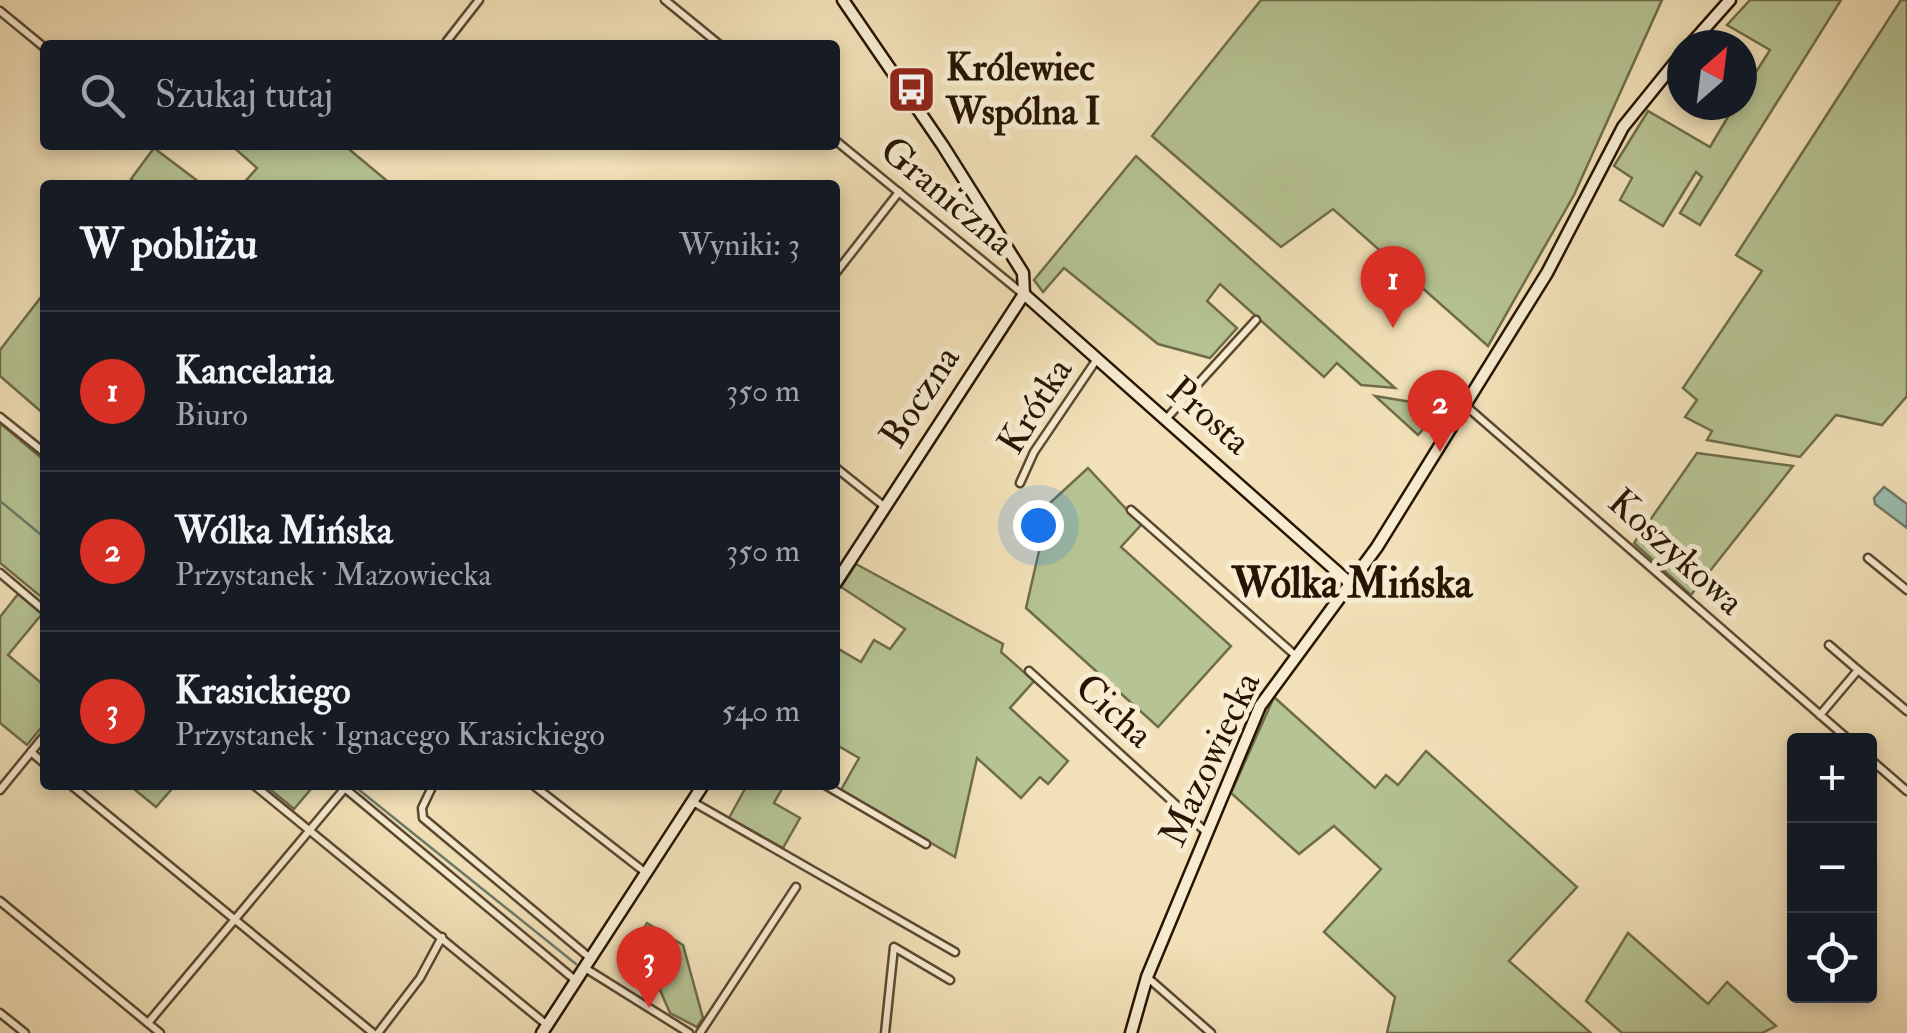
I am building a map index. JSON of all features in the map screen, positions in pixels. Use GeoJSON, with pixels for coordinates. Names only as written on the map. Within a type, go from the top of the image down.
{"type":"FeatureCollection","features":[{"type":"Feature","properties":{"kind":"street"},"geometry":{"type":"LineString","coordinates":[[448,40],[479,0]]}},
{"type":"Feature","properties":{"kind":"street"},"geometry":{"type":"LineString","coordinates":[[665,0],[714,40]]}},
{"type":"Feature","properties":{"kind":"street"},"geometry":{"type":"LineString","coordinates":[[843,0],[1013,257],[1025,280],[1024,294]]}},
{"type":"Feature","properties":{"kind":"street"},"geometry":{"type":"LineString","coordinates":[[1703,30],[1730,0]]}},
{"type":"Feature","properties":{"kind":"street"},"geometry":{"type":"LineString","coordinates":[[0,11],[40,44]]}},
{"type":"Feature","properties":{"kind":"street","name":"Mazowiecka"},"geometry":{"type":"LineString","coordinates":[[1131,1033],[1148,977],[1260,706],[1352,585],[1569,237],[1628,119],[1667,72]]}},
{"type":"Feature","properties":{"kind":"street","name":"Graniczna"},"geometry":{"type":"LineString","coordinates":[[840,144],[1024,294]]}},
{"type":"Feature","properties":{"kind":"street"},"geometry":{"type":"LineString","coordinates":[[840,267],[898,192]]}},
{"type":"Feature","properties":{"kind":"street","name":"Prosta"},"geometry":{"type":"LineString","coordinates":[[1024,294],[1352,585]]}},
{"type":"Feature","properties":{"kind":"street","name":"Boczna"},"geometry":{"type":"LineString","coordinates":[[840,576],[1024,294]]}},
{"type":"Feature","properties":{"kind":"street"},"geometry":{"type":"LineString","coordinates":[[1166,419],[1256,320]]}},
{"type":"Feature","properties":{"kind":"street","name":"Krótka"},"geometry":{"type":"LineString","coordinates":[[1020,483],[1034,452],[1098,358]]}},
{"type":"Feature","properties":{"kind":"street","name":"Koszykowa"},"geometry":{"type":"LineString","coordinates":[[1466,406],[1840,733]]}},
{"type":"Feature","properties":{"kind":"street"},"geometry":{"type":"LineString","coordinates":[[0,416],[40,450]]}},
{"type":"Feature","properties":{"kind":"street"},"geometry":{"type":"LineString","coordinates":[[840,471],[885,507]]}},
{"type":"Feature","properties":{"kind":"street"},"geometry":{"type":"LineString","coordinates":[[1131,510],[1296,656]]}},
{"type":"Feature","properties":{"kind":"street"},"geometry":{"type":"LineString","coordinates":[[1868,558],[1907,590]]}},
{"type":"Feature","properties":{"kind":"street"},"geometry":{"type":"LineString","coordinates":[[0,573],[40,607]]}},
{"type":"Feature","properties":{"kind":"street"},"geometry":{"type":"LineString","coordinates":[[1829,646],[1907,710]]}},
{"type":"Feature","properties":{"kind":"street"},"geometry":{"type":"LineString","coordinates":[[1820,715],[1858,670]]}},
{"type":"Feature","properties":{"kind":"street","name":"Cicha"},"geometry":{"type":"LineString","coordinates":[[1029,672],[1206,832]]}},
{"type":"Feature","properties":{"kind":"street"},"geometry":{"type":"LineString","coordinates":[[0,790],[40,740]]}},
{"type":"Feature","properties":{"kind":"street"},"geometry":{"type":"LineString","coordinates":[[31,752],[40,760]]}},
{"type":"Feature","properties":{"kind":"street"},"geometry":{"type":"LineString","coordinates":[[1877,765],[1907,792]]}},
{"type":"Feature","properties":{"kind":"street"},"geometry":{"type":"LineString","coordinates":[[77,790],[376,1033],[420,978],[442,937]]}},
{"type":"Feature","properties":{"kind":"street"},"geometry":{"type":"LineString","coordinates":[[260,790],[442,937],[544,1029],[700,790]]}},
{"type":"Feature","properties":{"kind":"street"},"geometry":{"type":"LineString","coordinates":[[148,1023],[341,790]]}},
{"type":"Feature","properties":{"kind":"street"},"geometry":{"type":"LineString","coordinates":[[347,790],[576,981]]}},
{"type":"Feature","properties":{"kind":"street"},"geometry":{"type":"LineString","coordinates":[[431,790],[422,808],[423,818],[588,963],[690,1033]]}},
{"type":"Feature","properties":{"kind":"street"},"geometry":{"type":"LineString","coordinates":[[539,790],[646,873]]}},
{"type":"Feature","properties":{"kind":"street"},"geometry":{"type":"LineString","coordinates":[[834,790],[926,844]]}},
{"type":"Feature","properties":{"kind":"street"},"geometry":{"type":"LineString","coordinates":[[692,802],[956,952]]}},
{"type":"Feature","properties":{"kind":"street"},"geometry":{"type":"LineString","coordinates":[[700,1033],[796,887]]}},
{"type":"Feature","properties":{"kind":"street"},"geometry":{"type":"LineString","coordinates":[[0,901],[160,1033]]}},
{"type":"Feature","properties":{"kind":"street"},"geometry":{"type":"LineString","coordinates":[[885,1033],[894,947],[950,980]]}},
{"type":"Feature","properties":{"kind":"street"},"geometry":{"type":"LineString","coordinates":[[1148,977],[1211,1033]]}},
{"type":"Feature","properties":{"kind":"street"},"geometry":{"type":"LineString","coordinates":[[0,1013],[25,1033]]}},
{"type":"Feature","properties":{"kind":"green space"},"geometry":{"type":"Polygon","coordinates":[[[1261,0],[1662,0],[1574,195],[1488,346],[1333,209],[1281,247],[1152,136],[1261,0]]]}},
{"type":"Feature","properties":{"kind":"green space"},"geometry":{"type":"Polygon","coordinates":[[[1750,0],[1841,0],[1700,225],[1680,213],[1702,177],[1696,172],[1663,226],[1620,200],[1632,178],[1614,166],[1648,111],[1710,147],[1726,120],[1757,120],[1757,70],[1770,50],[1757,42],[1757,30],[1736,30],[1727,25],[1750,0]]]}},
{"type":"Feature","properties":{"kind":"green space"},"geometry":{"type":"Polygon","coordinates":[[[1901,0],[1907,0],[1907,396],[1882,425],[1836,415],[1800,457],[1707,440],[1712,431],[1685,417],[1697,400],[1683,388],[1762,271],[1736,255],[1901,0]]]}},
{"type":"Feature","properties":{"kind":"green space"},"geometry":{"type":"Polygon","coordinates":[[[153,150],[157,150],[196,180],[132,180],[153,150]]]}},
{"type":"Feature","properties":{"kind":"green space"},"geometry":{"type":"Polygon","coordinates":[[[237,150],[350,150],[386,180],[246,180],[257,168],[237,150]]]}},
{"type":"Feature","properties":{"kind":"green space"},"geometry":{"type":"Polygon","coordinates":[[[1136,156],[1395,388],[1361,385],[1337,363],[1324,377],[1220,284],[1207,301],[1237,328],[1210,358],[1158,344],[1064,268],[1043,292],[1034,280],[1136,156]]]}},
{"type":"Feature","properties":{"kind":"green space"},"geometry":{"type":"Polygon","coordinates":[[[40,298],[40,411],[0,376],[0,350],[40,298]]]}},
{"type":"Feature","properties":{"kind":"green space"},"geometry":{"type":"Polygon","coordinates":[[[1375,396],[1411,402],[1431,420],[1418,435],[1375,396]]]}},
{"type":"Feature","properties":{"kind":"green space"},"geometry":{"type":"Polygon","coordinates":[[[0,423],[40,457],[40,596],[0,563],[0,423]]]}},
{"type":"Feature","properties":{"kind":"green space"},"geometry":{"type":"Polygon","coordinates":[[[1697,453],[1793,466],[1691,595],[1634,543],[1697,453]]]}},
{"type":"Feature","properties":{"kind":"green space"},"geometry":{"type":"Polygon","coordinates":[[[1088,468],[1141,525],[1121,547],[1231,646],[1158,727],[1026,608],[1050,503],[1088,468]]]}},
{"type":"Feature","properties":{"kind":"green space"},"geometry":{"type":"Polygon","coordinates":[[[856,564],[1003,644],[1001,652],[1034,681],[1010,708],[1068,761],[1048,784],[1040,777],[1021,798],[977,758],[955,857],[841,790],[859,758],[840,747],[840,650],[861,662],[874,640],[890,649],[905,629],[841,587],[856,564]]]}},
{"type":"Feature","properties":{"kind":"green space"},"geometry":{"type":"Polygon","coordinates":[[[18,594],[40,612],[8,655],[40,682],[40,729],[27,745],[0,723],[0,617],[18,594]]]}},
{"type":"Feature","properties":{"kind":"green space"},"geometry":{"type":"Polygon","coordinates":[[[1274,697],[1375,788],[1386,775],[1398,785],[1426,751],[1577,887],[1509,961],[1591,1033],[1387,1033],[1395,997],[1324,932],[1381,869],[1334,826],[1299,854],[1231,793],[1274,697]]]}},
{"type":"Feature","properties":{"kind":"green space"},"geometry":{"type":"Polygon","coordinates":[[[135,790],[171,790],[156,807],[135,790]]]}},
{"type":"Feature","properties":{"kind":"green space"},"geometry":{"type":"Polygon","coordinates":[[[271,790],[310,790],[294,809],[271,790]]]}},
{"type":"Feature","properties":{"kind":"green space"},"geometry":{"type":"Polygon","coordinates":[[[744,790],[781,790],[774,803],[800,818],[783,848],[729,818],[744,790]]]}},
{"type":"Feature","properties":{"kind":"green space"},"geometry":{"type":"Polygon","coordinates":[[[647,923],[683,945],[703,1018],[697,1027],[670,1013],[638,939],[647,923]]]}},
{"type":"Feature","properties":{"kind":"green space"},"geometry":{"type":"Polygon","coordinates":[[[1628,933],[1708,1004],[1727,982],[1776,1026],[1762,1033],[1622,1033],[1586,1001],[1628,933]]]}},
{"type":"Feature","properties":{"kind":"shaded area"},"geometry":{"type":"Polygon","coordinates":[[[1884,487],[1907,504],[1907,528],[1875,504],[1874,498],[1884,487]]]}},
{"type":"Feature","properties":{"kind":"waterway"},"geometry":{"type":"LineString","coordinates":[[0,501],[40,534]]}},
{"type":"Feature","properties":{"kind":"waterway"},"geometry":{"type":"LineString","coordinates":[[359,790],[576,964]]}},
{"type":"Feature","properties":{"kind":"place","name":"Królewiec Wspólna I"},"geometry":{"type":"Point","coordinates":[911,90]}},
{"type":"Feature","properties":{"kind":"place","name":"Kancelaria"},"geometry":{"type":"Point","coordinates":[1393,328]}},
{"type":"Feature","properties":{"kind":"place","name":"Wólka Mińska"},"geometry":{"type":"Point","coordinates":[1440,452]}},
{"type":"Feature","properties":{"kind":"place","name":"Krasickiego"},"geometry":{"type":"Point","coordinates":[649,1008]}},
{"type":"Feature","properties":{"kind":"district","name":"Wólka Mińska"},"geometry":{"type":"Point","coordinates":[1352,584]}}]}
